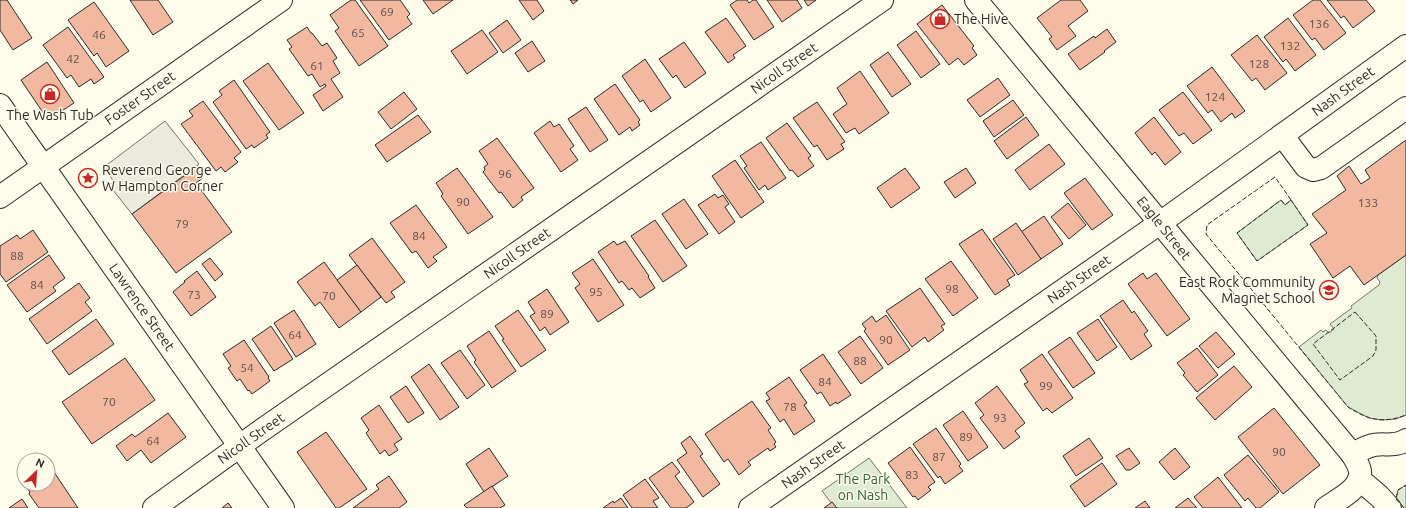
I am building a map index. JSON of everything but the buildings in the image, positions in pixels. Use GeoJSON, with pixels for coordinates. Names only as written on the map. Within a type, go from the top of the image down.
{"type":"FeatureCollection","features":[{"type":"Feature","properties":{"kind":"street","name":"Foster Street"},"geometry":{"type":"LineString","coordinates":[[0,197],[281,0]]}},
{"type":"Feature","properties":{"kind":"street","name":"Nicoll Street"},"geometry":{"type":"LineString","coordinates":[[154,508],[239,446],[882,0]]}},
{"type":"Feature","properties":{"kind":"street","name":"Eagle Street"},"geometry":{"type":"LineString","coordinates":[[976,0],[1352,454],[1358,465],[1360,472],[1359,478]]}},
{"type":"Feature","properties":{"kind":"street","name":"Nash Street"},"geometry":{"type":"LineString","coordinates":[[750,508],[1160,223],[1406,46]]}},
{"type":"Feature","properties":{"kind":"street","name":"Lawrence Street"},"geometry":{"type":"LineString","coordinates":[[0,105],[283,508]]}},
{"type":"Feature","properties":{"kind":"street"},"geometry":{"type":"LineString","coordinates":[[1282,135],[1306,167],[1313,170],[1321,168],[1406,108]]}},
{"type":"Feature","properties":{"kind":"street"},"geometry":{"type":"LineString","coordinates":[[1352,454],[1374,445],[1389,445],[1406,440]]}},
{"type":"Feature","properties":{"kind":"street"},"geometry":{"type":"LineString","coordinates":[[1326,508],[1353,489],[1359,478],[1390,508]]}},
{"type":"Feature","properties":{"kind":"green space"},"geometry":{"type":"Polygon","coordinates":[[[1281,200],[1285,205],[1291,200],[1308,225],[1257,261],[1237,233],[1281,200]]]}},
{"type":"Feature","properties":{"kind":"green space"},"geometry":{"type":"Polygon","coordinates":[[[1406,255],[1406,415],[1396,419],[1382,420],[1369,418],[1348,407],[1299,347],[1321,330],[1323,332],[1326,330],[1329,333],[1334,329],[1330,324],[1379,285],[1380,282],[1377,278],[1378,275],[1406,255]]]}},
{"type":"Feature","properties":{"kind":"green space","name":"The Park on Nash"},"geometry":{"type":"Polygon","coordinates":[[[869,458],[907,508],[835,508],[822,491],[869,458]]]}},
{"type":"Feature","properties":{"kind":"green space"},"geometry":{"type":"Polygon","coordinates":[[[1406,485],[1406,508],[1404,508],[1396,499],[1398,490],[1406,485]]]}},
{"type":"Feature","properties":{"kind":"shaded area"},"geometry":{"type":"Polygon","coordinates":[[[165,121],[199,164],[132,214],[109,185],[114,182],[104,167],[165,121]]]}},
{"type":"Feature","properties":{"kind":"fence"},"geometry":{"type":"LineString","coordinates":[[1291,200],[1275,177],[1207,225],[1206,234],[1348,407],[1369,418],[1383,420],[1398,418],[1406,415]]}},
{"type":"Feature","properties":{"kind":"fence"},"geometry":{"type":"LineString","coordinates":[[1281,200],[1285,205],[1291,200],[1308,225],[1257,261],[1237,233],[1281,200]]}},
{"type":"Feature","properties":{"kind":"fence"},"geometry":{"type":"LineString","coordinates":[[1355,312],[1376,336],[1376,350],[1373,356],[1340,380],[1313,344],[1355,312]]}},
{"type":"Feature","properties":{"kind":"fence"},"geometry":{"type":"LineString","coordinates":[[1404,508],[1396,499],[1398,490],[1406,485]]}},
{"type":"Feature","properties":{"kind":"place","name":"The Hive"},"geometry":{"type":"Point","coordinates":[940,19]}},
{"type":"Feature","properties":{"kind":"place","name":"The Wash Tub"},"geometry":{"type":"Point","coordinates":[50,94]}},
{"type":"Feature","properties":{"kind":"place","name":"Reverend George W Hampton Corner"},"geometry":{"type":"Point","coordinates":[88,178]}},
{"type":"Feature","properties":{"kind":"place","name":"East Rock Community Magnet School"},"geometry":{"type":"Point","coordinates":[1329,290]}}]}
